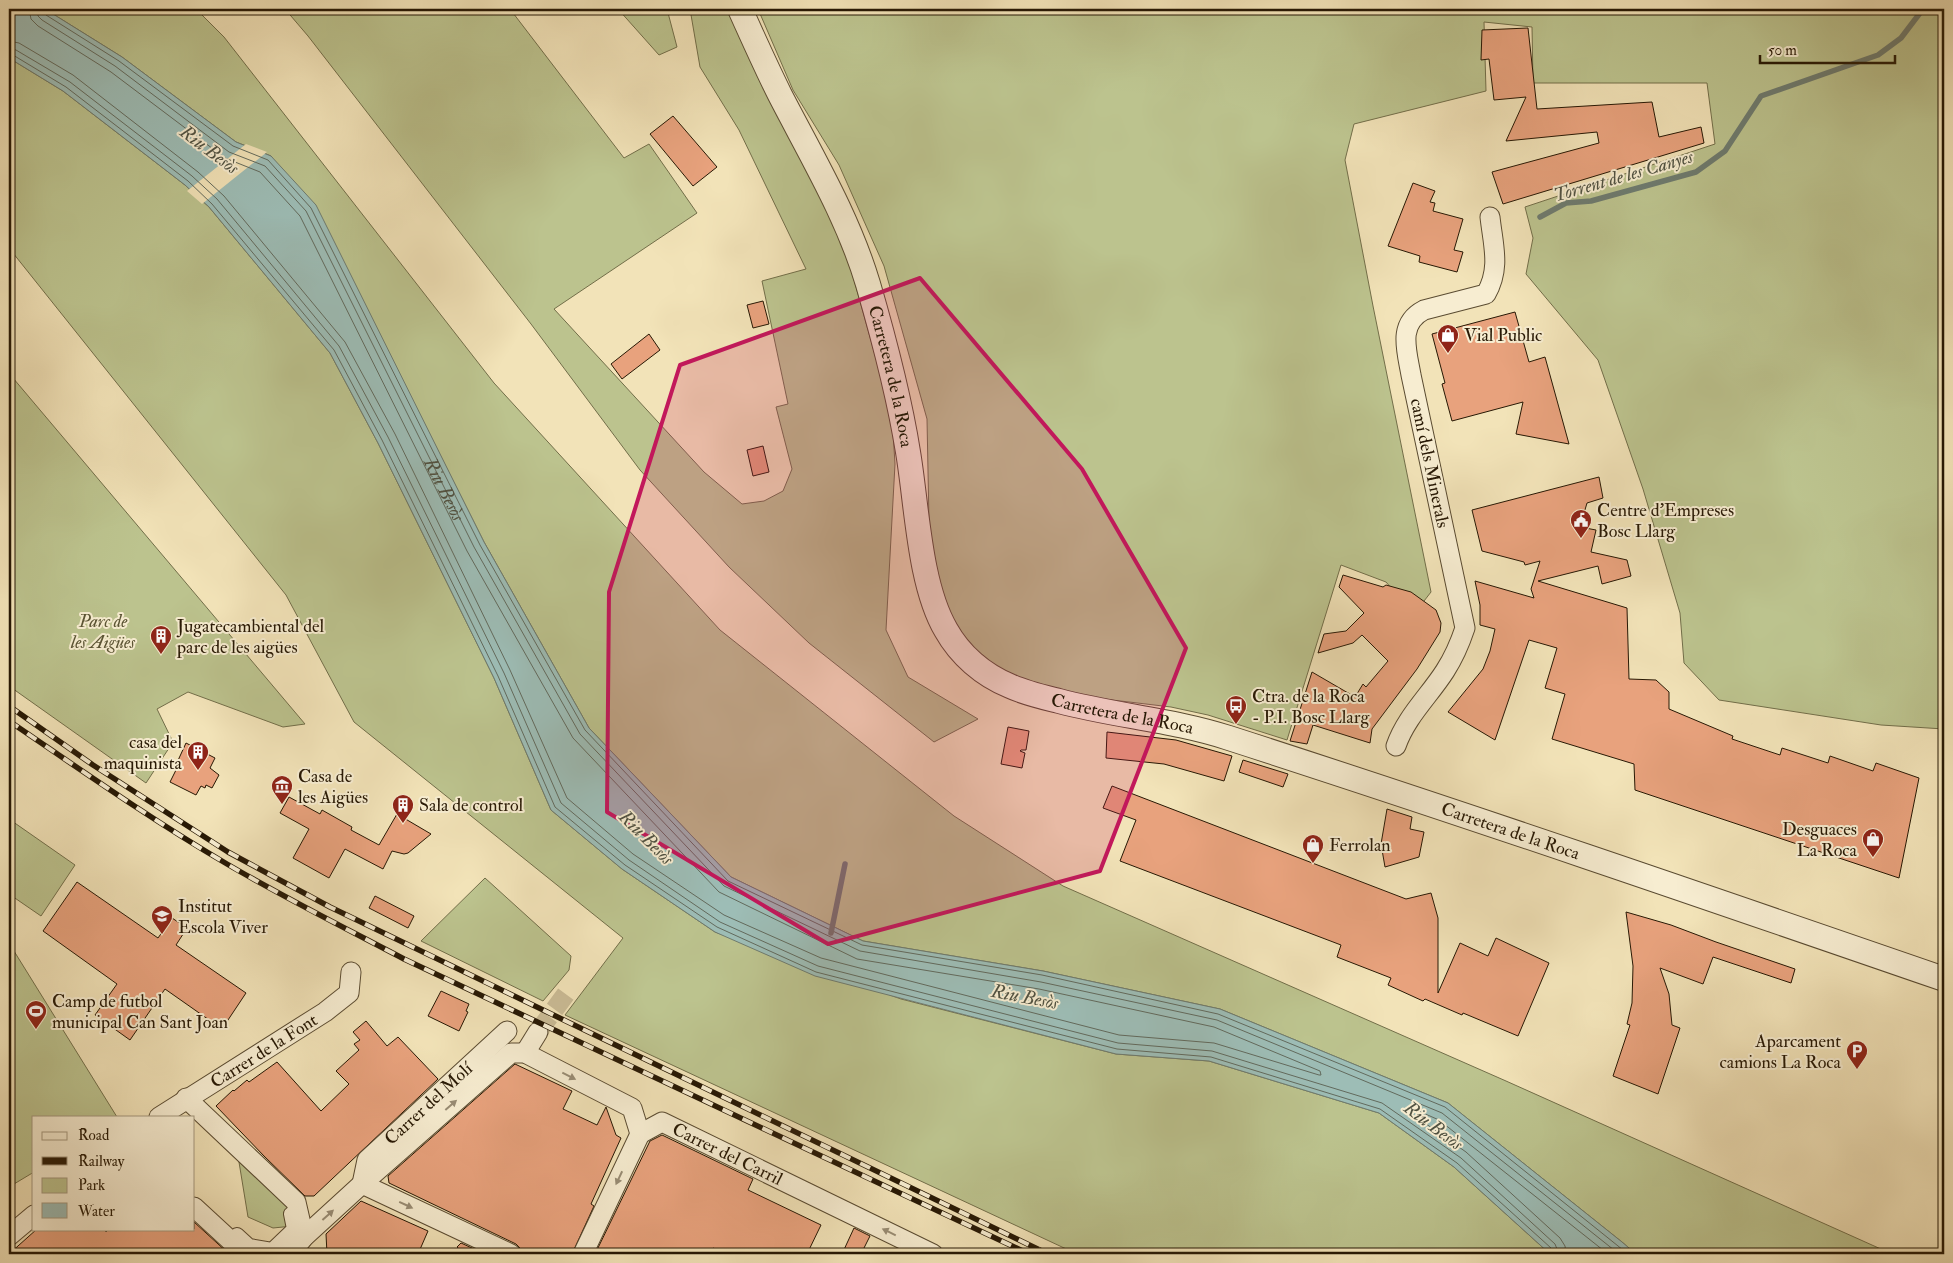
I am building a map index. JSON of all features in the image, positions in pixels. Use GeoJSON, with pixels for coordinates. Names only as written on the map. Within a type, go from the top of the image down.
{"type":"FeatureCollection","features":[{"type":"Feature","properties":{"kind":"street","name":"Carretera de la Roca"},"geometry":{"type":"LineString","coordinates":[[740,9],[778,91],[849,228],[867,281],[897,390],[926,573],[933,601],[946,631],[962,652],[976,666],[991,677],[1011,687],[1036,696],[1083,708],[1198,728],[1323,768],[1944,979]]}},
{"type":"Feature","properties":{"kind":"street","name":"camí dels Minerals"},"geometry":{"type":"LineString","coordinates":[[1396,746],[1400,733],[1449,665],[1465,628],[1404,337],[1408,324],[1416,314],[1424,310],[1486,294],[1493,281],[1495,260],[1490,217]]}},
{"type":"Feature","properties":{"kind":"street","name":"Carrer de la Font"},"geometry":{"type":"LineString","coordinates":[[160,1116],[186,1098],[325,1012],[349,993],[351,972]]}},
{"type":"Feature","properties":{"kind":"street","name":"Carrer del Molí"},"geometry":{"type":"LineString","coordinates":[[362,1184],[367,1160],[507,1031]]}},
{"type":"Feature","properties":{"kind":"street","name":"Carrer del Molí"},"geometry":{"type":"LineString","coordinates":[[298,1248],[362,1184],[518,1053],[538,1032]]}},
{"type":"Feature","properties":{"kind":"street"},"geometry":{"type":"LineString","coordinates":[[518,1053],[632,1108],[640,1134],[583,1254]]}},
{"type":"Feature","properties":{"kind":"street"},"geometry":{"type":"LineString","coordinates":[[186,1098],[296,1202],[298,1248]]}},
{"type":"Feature","properties":{"kind":"street"},"geometry":{"type":"LineString","coordinates":[[169,1116],[188,1102],[290,1206],[294,1229],[272,1250],[249,1246],[195,1198]]}},
{"type":"Feature","properties":{"kind":"street","name":"Carrer del Carril"},"geometry":{"type":"LineString","coordinates":[[640,1134],[662,1122],[914,1250],[933,1254]]}},
{"type":"Feature","properties":{"kind":"street"},"geometry":{"type":"LineString","coordinates":[[362,1184],[511,1254]]}},
{"type":"Feature","properties":{"kind":"street"},"geometry":{"type":"LineString","coordinates":[[195,1208],[245,1254]]}},
{"type":"Feature","properties":{"kind":"street"},"geometry":{"type":"LineString","coordinates":[[9,1236],[32,1218]]}},
{"type":"Feature","properties":{"kind":"highlighted area"},"geometry":{"type":"Polygon","coordinates":[[[920,278],[1082,469],[1186,648],[1100,871],[828,944],[607,812],[609,592],[680,365],[920,278]]]}},
{"type":"Feature","properties":{"kind":"green space"},"geometry":{"type":"Polygon","coordinates":[[[45,9],[196,9],[224,37],[494,383],[720,630],[954,816],[1063,886],[1506,1081],[1892,1254],[1636,1254],[1448,1103],[1220,1009],[1043,971],[863,941],[731,877],[589,728],[484,542],[418,411],[271,156],[236,142],[122,57],[45,9]]]}},
{"type":"Feature","properties":{"kind":"green space"},"geometry":{"type":"Polygon","coordinates":[[[285,9],[510,9],[624,158],[649,144],[697,213],[554,309],[704,472],[742,504],[764,501],[783,491],[792,469],[776,407],[788,404],[762,281],[806,269],[739,130],[700,67],[690,9],[731,9],[841,233],[892,416],[895,464],[886,630],[908,677],[978,719],[934,742],[809,643],[729,567],[640,470],[531,324],[308,36],[285,9]]]}},
{"type":"Feature","properties":{"kind":"green space"},"geometry":{"type":"Polygon","coordinates":[[[618,9],[667,9],[677,47],[659,55],[618,9]]]}},
{"type":"Feature","properties":{"kind":"green space"},"geometry":{"type":"Polygon","coordinates":[[[758,9],[1944,9],[1944,729],[1881,725],[1719,700],[1684,663],[1680,613],[1643,489],[1598,360],[1526,274],[1533,238],[1525,207],[1715,144],[1707,83],[1533,83],[1532,27],[1484,22],[1486,91],[1354,124],[1345,160],[1431,592],[1414,614],[1386,582],[1341,565],[1287,740],[1208,715],[1171,707],[1062,694],[975,670],[931,624],[927,419],[884,266],[839,165],[793,90],[758,9]]]}},
{"type":"Feature","properties":{"kind":"green space"},"geometry":{"type":"Polygon","coordinates":[[[9,58],[63,91],[185,185],[209,207],[330,353],[378,443],[494,678],[551,810],[622,869],[715,932],[901,999],[1116,1054],[1209,1061],[1379,1113],[1454,1167],[1550,1254],[1077,1254],[565,1015],[623,938],[354,722],[286,595],[9,248],[9,58]]]}},
{"type":"Feature","properties":{"kind":"green space","name":"Parc de les Aigües"},"geometry":{"type":"Polygon","coordinates":[[[9,377],[13,378],[305,724],[283,727],[188,692],[157,709],[173,742],[146,783],[9,686],[9,377]]]}},
{"type":"Feature","properties":{"kind":"green space"},"geometry":{"type":"Polygon","coordinates":[[[9,819],[75,865],[41,916],[9,894],[9,819]]]}},
{"type":"Feature","properties":{"kind":"green space"},"geometry":{"type":"Polygon","coordinates":[[[485,878],[571,956],[569,970],[543,1001],[421,941],[485,878]]]}},
{"type":"Feature","properties":{"kind":"green space","name":"Camp de futbol municipal Can Sant Joan"},"geometry":{"type":"Polygon","coordinates":[[[9,943],[116,1116],[32,1116],[32,1173],[9,1187],[9,943]]]}},
{"type":"Feature","properties":{"kind":"green space"},"geometry":{"type":"Polygon","coordinates":[[[238,1156],[292,1206],[293,1226],[273,1228],[248,1217],[238,1156]]]}},
{"type":"Feature","properties":{"kind":"water","name":"Riu Besòs"},"geometry":{"type":"Polygon","coordinates":[[[9,9],[45,9],[122,57],[236,142],[271,156],[316,205],[484,542],[589,728],[731,877],[863,941],[1043,971],[1220,1009],[1448,1103],[1636,1254],[1550,1254],[1454,1167],[1379,1113],[1209,1061],[1116,1054],[815,976],[715,932],[622,869],[551,810],[494,678],[378,443],[330,353],[209,207],[185,185],[63,91],[9,58],[9,9]]]}},
{"type":"Feature","properties":{"kind":"pier"},"geometry":{"type":"Polygon","coordinates":[[[246,144],[267,152],[202,204],[187,191],[246,144]]]}},
{"type":"Feature","properties":{"kind":"building"},"geometry":{"type":"Polygon","coordinates":[[[1528,28],[1537,109],[1652,102],[1659,137],[1701,127],[1704,143],[1503,204],[1492,172],[1599,143],[1597,132],[1506,141],[1526,97],[1494,100],[1489,59],[1481,60],[1482,30],[1528,28]]]}},
{"type":"Feature","properties":{"kind":"building"},"geometry":{"type":"Polygon","coordinates":[[[673,116],[717,167],[693,186],[650,134],[673,116]]]}},
{"type":"Feature","properties":{"kind":"building"},"geometry":{"type":"Polygon","coordinates":[[[1413,183],[1435,191],[1430,202],[1435,203],[1433,211],[1463,219],[1454,250],[1463,252],[1457,272],[1419,262],[1420,256],[1388,246],[1413,183]]]}},
{"type":"Feature","properties":{"kind":"building"},"geometry":{"type":"Polygon","coordinates":[[[763,301],[769,324],[753,328],[747,305],[763,301]]]}},
{"type":"Feature","properties":{"kind":"building"},"geometry":{"type":"Polygon","coordinates":[[[1515,312],[1529,362],[1545,357],[1569,444],[1516,434],[1523,402],[1452,421],[1442,384],[1445,383],[1432,334],[1515,312]]]}},
{"type":"Feature","properties":{"kind":"building"},"geometry":{"type":"Polygon","coordinates":[[[649,334],[660,350],[622,379],[611,364],[649,334]]]}},
{"type":"Feature","properties":{"kind":"building"},"geometry":{"type":"Polygon","coordinates":[[[763,446],[769,472],[753,476],[747,450],[763,446]]]}},
{"type":"Feature","properties":{"kind":"building"},"geometry":{"type":"Polygon","coordinates":[[[1599,477],[1603,498],[1587,503],[1580,527],[1596,530],[1591,552],[1627,560],[1631,576],[1602,584],[1598,566],[1538,581],[1627,608],[1629,679],[1656,680],[1669,692],[1669,709],[1733,736],[1732,739],[1780,755],[1782,748],[1828,763],[1830,756],[1873,771],[1876,763],[1919,778],[1899,878],[1635,790],[1634,764],[1552,739],[1565,694],[1545,688],[1557,648],[1529,640],[1495,740],[1448,712],[1483,669],[1490,651],[1495,629],[1480,625],[1480,605],[1475,581],[1534,598],[1531,589],[1540,561],[1525,565],[1524,562],[1482,551],[1472,510],[1599,477]]]}},
{"type":"Feature","properties":{"kind":"building"},"geometry":{"type":"Polygon","coordinates":[[[1343,575],[1383,587],[1386,585],[1411,592],[1436,610],[1441,623],[1440,632],[1417,669],[1372,729],[1370,743],[1313,725],[1307,744],[1290,741],[1312,672],[1355,697],[1363,684],[1366,687],[1388,661],[1362,635],[1353,643],[1318,653],[1324,634],[1346,631],[1364,613],[1339,587],[1343,575]]]}},
{"type":"Feature","properties":{"kind":"building"},"geometry":{"type":"Polygon","coordinates":[[[1008,727],[1029,731],[1026,750],[1020,751],[1025,753],[1022,768],[1001,764],[1008,727]]]}},
{"type":"Feature","properties":{"kind":"building"},"geometry":{"type":"Polygon","coordinates":[[[1107,732],[1176,740],[1232,756],[1224,781],[1164,764],[1106,758],[1107,732]]]}},
{"type":"Feature","properties":{"kind":"building","name":"casa del maquinista"},"geometry":{"type":"Polygon","coordinates":[[[186,743],[215,758],[210,768],[219,775],[212,788],[206,785],[205,788],[201,786],[196,795],[170,782],[186,743]]]}},
{"type":"Feature","properties":{"kind":"building"},"geometry":{"type":"Polygon","coordinates":[[[1243,760],[1288,774],[1283,787],[1239,772],[1243,760]]]}},
{"type":"Feature","properties":{"kind":"building"},"geometry":{"type":"Polygon","coordinates":[[[1112,786],[1406,899],[1431,893],[1438,918],[1438,993],[1460,943],[1488,956],[1496,938],[1549,963],[1518,1036],[1425,999],[1423,1001],[1388,985],[1391,978],[1337,957],[1341,945],[1120,861],[1136,820],[1103,808],[1112,786]]]}},
{"type":"Feature","properties":{"kind":"building"},"geometry":{"type":"Polygon","coordinates":[[[289,797],[320,814],[322,810],[352,827],[351,830],[379,845],[397,814],[431,834],[408,853],[392,851],[383,869],[345,849],[329,878],[293,858],[309,829],[280,813],[289,797]]]}},
{"type":"Feature","properties":{"kind":"building"},"geometry":{"type":"Polygon","coordinates":[[[1387,809],[1412,817],[1410,829],[1424,832],[1419,857],[1385,867],[1381,844],[1387,809]]]}},
{"type":"Feature","properties":{"kind":"building"},"geometry":{"type":"Polygon","coordinates":[[[77,882],[158,938],[172,918],[187,928],[176,945],[246,993],[222,1029],[165,989],[130,1040],[95,1015],[117,984],[43,931],[77,882]]]}},
{"type":"Feature","properties":{"kind":"building"},"geometry":{"type":"Polygon","coordinates":[[[375,896],[414,916],[408,928],[369,908],[375,896]]]}},
{"type":"Feature","properties":{"kind":"building"},"geometry":{"type":"Polygon","coordinates":[[[1626,912],[1671,925],[1795,969],[1791,983],[1713,957],[1703,984],[1660,968],[1669,994],[1672,1025],[1680,1028],[1658,1094],[1613,1076],[1630,1025],[1627,1024],[1632,1003],[1633,966],[1626,912]]]}},
{"type":"Feature","properties":{"kind":"building"},"geometry":{"type":"Polygon","coordinates":[[[441,991],[469,1004],[466,1011],[468,1012],[459,1031],[428,1016],[441,991]]]}},
{"type":"Feature","properties":{"kind":"building"},"geometry":{"type":"Polygon","coordinates":[[[366,1021],[387,1046],[398,1037],[438,1079],[314,1196],[305,1196],[216,1106],[233,1090],[247,1080],[249,1082],[277,1062],[321,1111],[349,1084],[336,1071],[359,1050],[354,1044],[360,1040],[353,1032],[366,1021]]]}},
{"type":"Feature","properties":{"kind":"building"},"geometry":{"type":"Polygon","coordinates":[[[515,1064],[572,1091],[563,1109],[597,1125],[606,1107],[616,1135],[621,1138],[591,1204],[594,1206],[572,1254],[522,1254],[516,1244],[389,1183],[388,1176],[515,1064]]]}},
{"type":"Feature","properties":{"kind":"building"},"geometry":{"type":"Polygon","coordinates":[[[662,1135],[753,1179],[748,1190],[821,1225],[807,1254],[726,1254],[713,1248],[711,1254],[595,1254],[650,1141],[662,1135]]]}},
{"type":"Feature","properties":{"kind":"building"},"geometry":{"type":"Polygon","coordinates":[[[361,1201],[428,1231],[418,1254],[327,1254],[326,1234],[361,1201]]]}},
{"type":"Feature","properties":{"kind":"building"},"geometry":{"type":"Polygon","coordinates":[[[195,1223],[229,1254],[9,1254],[36,1230],[105,1230],[106,1232],[108,1230],[195,1230],[195,1223]]]}},
{"type":"Feature","properties":{"kind":"building"},"geometry":{"type":"Polygon","coordinates":[[[854,1228],[870,1236],[861,1254],[842,1254],[854,1228]]]}},
{"type":"Feature","properties":{"kind":"building"},"geometry":{"type":"Polygon","coordinates":[[[461,1243],[485,1254],[465,1254],[457,1247],[461,1243]]]}},
{"type":"Feature","properties":{"kind":"waterway","name":"Torrent de les Canyes"},"geometry":{"type":"LineString","coordinates":[[1540,217],[1566,203],[1591,201],[1696,172],[1725,151],[1761,96],[1878,55],[1901,38],[1923,9]]}},
{"type":"Feature","properties":{"kind":"waterway","name":"Torrent de les Canyes"},"geometry":{"type":"LineString","coordinates":[[831,933],[845,864]]}},
{"type":"Feature","properties":{"kind":"tunnel"},"geometry":{"type":"LineString","coordinates":[[538,1032],[571,987]]}},
{"type":"Feature","properties":{"kind":"railway"},"geometry":{"type":"LineString","coordinates":[[9,706],[93,765],[228,852],[330,907],[1048,1254]]}},
{"type":"Feature","properties":{"kind":"railway"},"geometry":{"type":"LineString","coordinates":[[9,721],[171,830],[271,889],[337,924],[404,959],[1029,1254]]}},
{"type":"Feature","properties":{"kind":"place","name":"Vial Public"},"geometry":{"type":"Point","coordinates":[1448,354]}},
{"type":"Feature","properties":{"kind":"place","name":"Centre d'Empreses Bosc Llarg"},"geometry":{"type":"Point","coordinates":[1581,539]}},
{"type":"Feature","properties":{"kind":"place","name":"Jugatecambiental del parc de les aigües"},"geometry":{"type":"Point","coordinates":[161,655]}},
{"type":"Feature","properties":{"kind":"place","name":"Ctra. de la Roca - P.I. Bosc Llarg"},"geometry":{"type":"Point","coordinates":[1236,725]}},
{"type":"Feature","properties":{"kind":"place","name":"casa del maquinista"},"geometry":{"type":"Point","coordinates":[198,771]}},
{"type":"Feature","properties":{"kind":"place","name":"Casa de les Aigües"},"geometry":{"type":"Point","coordinates":[282,805]}},
{"type":"Feature","properties":{"kind":"place","name":"Sala de control"},"geometry":{"type":"Point","coordinates":[403,824]}},
{"type":"Feature","properties":{"kind":"place","name":"Desguaces La Roca"},"geometry":{"type":"Point","coordinates":[1873,858]}},
{"type":"Feature","properties":{"kind":"place","name":"Ferrolan"},"geometry":{"type":"Point","coordinates":[1313,864]}},
{"type":"Feature","properties":{"kind":"place","name":"Institut Escola Viver"},"geometry":{"type":"Point","coordinates":[162,935]}},
{"type":"Feature","properties":{"kind":"place","name":"Camp de futbol municipal Can Sant Joan"},"geometry":{"type":"Point","coordinates":[36,1030]}},
{"type":"Feature","properties":{"kind":"place","name":"Aparcament camions La Roca"},"geometry":{"type":"Point","coordinates":[1857,1070]}}]}
